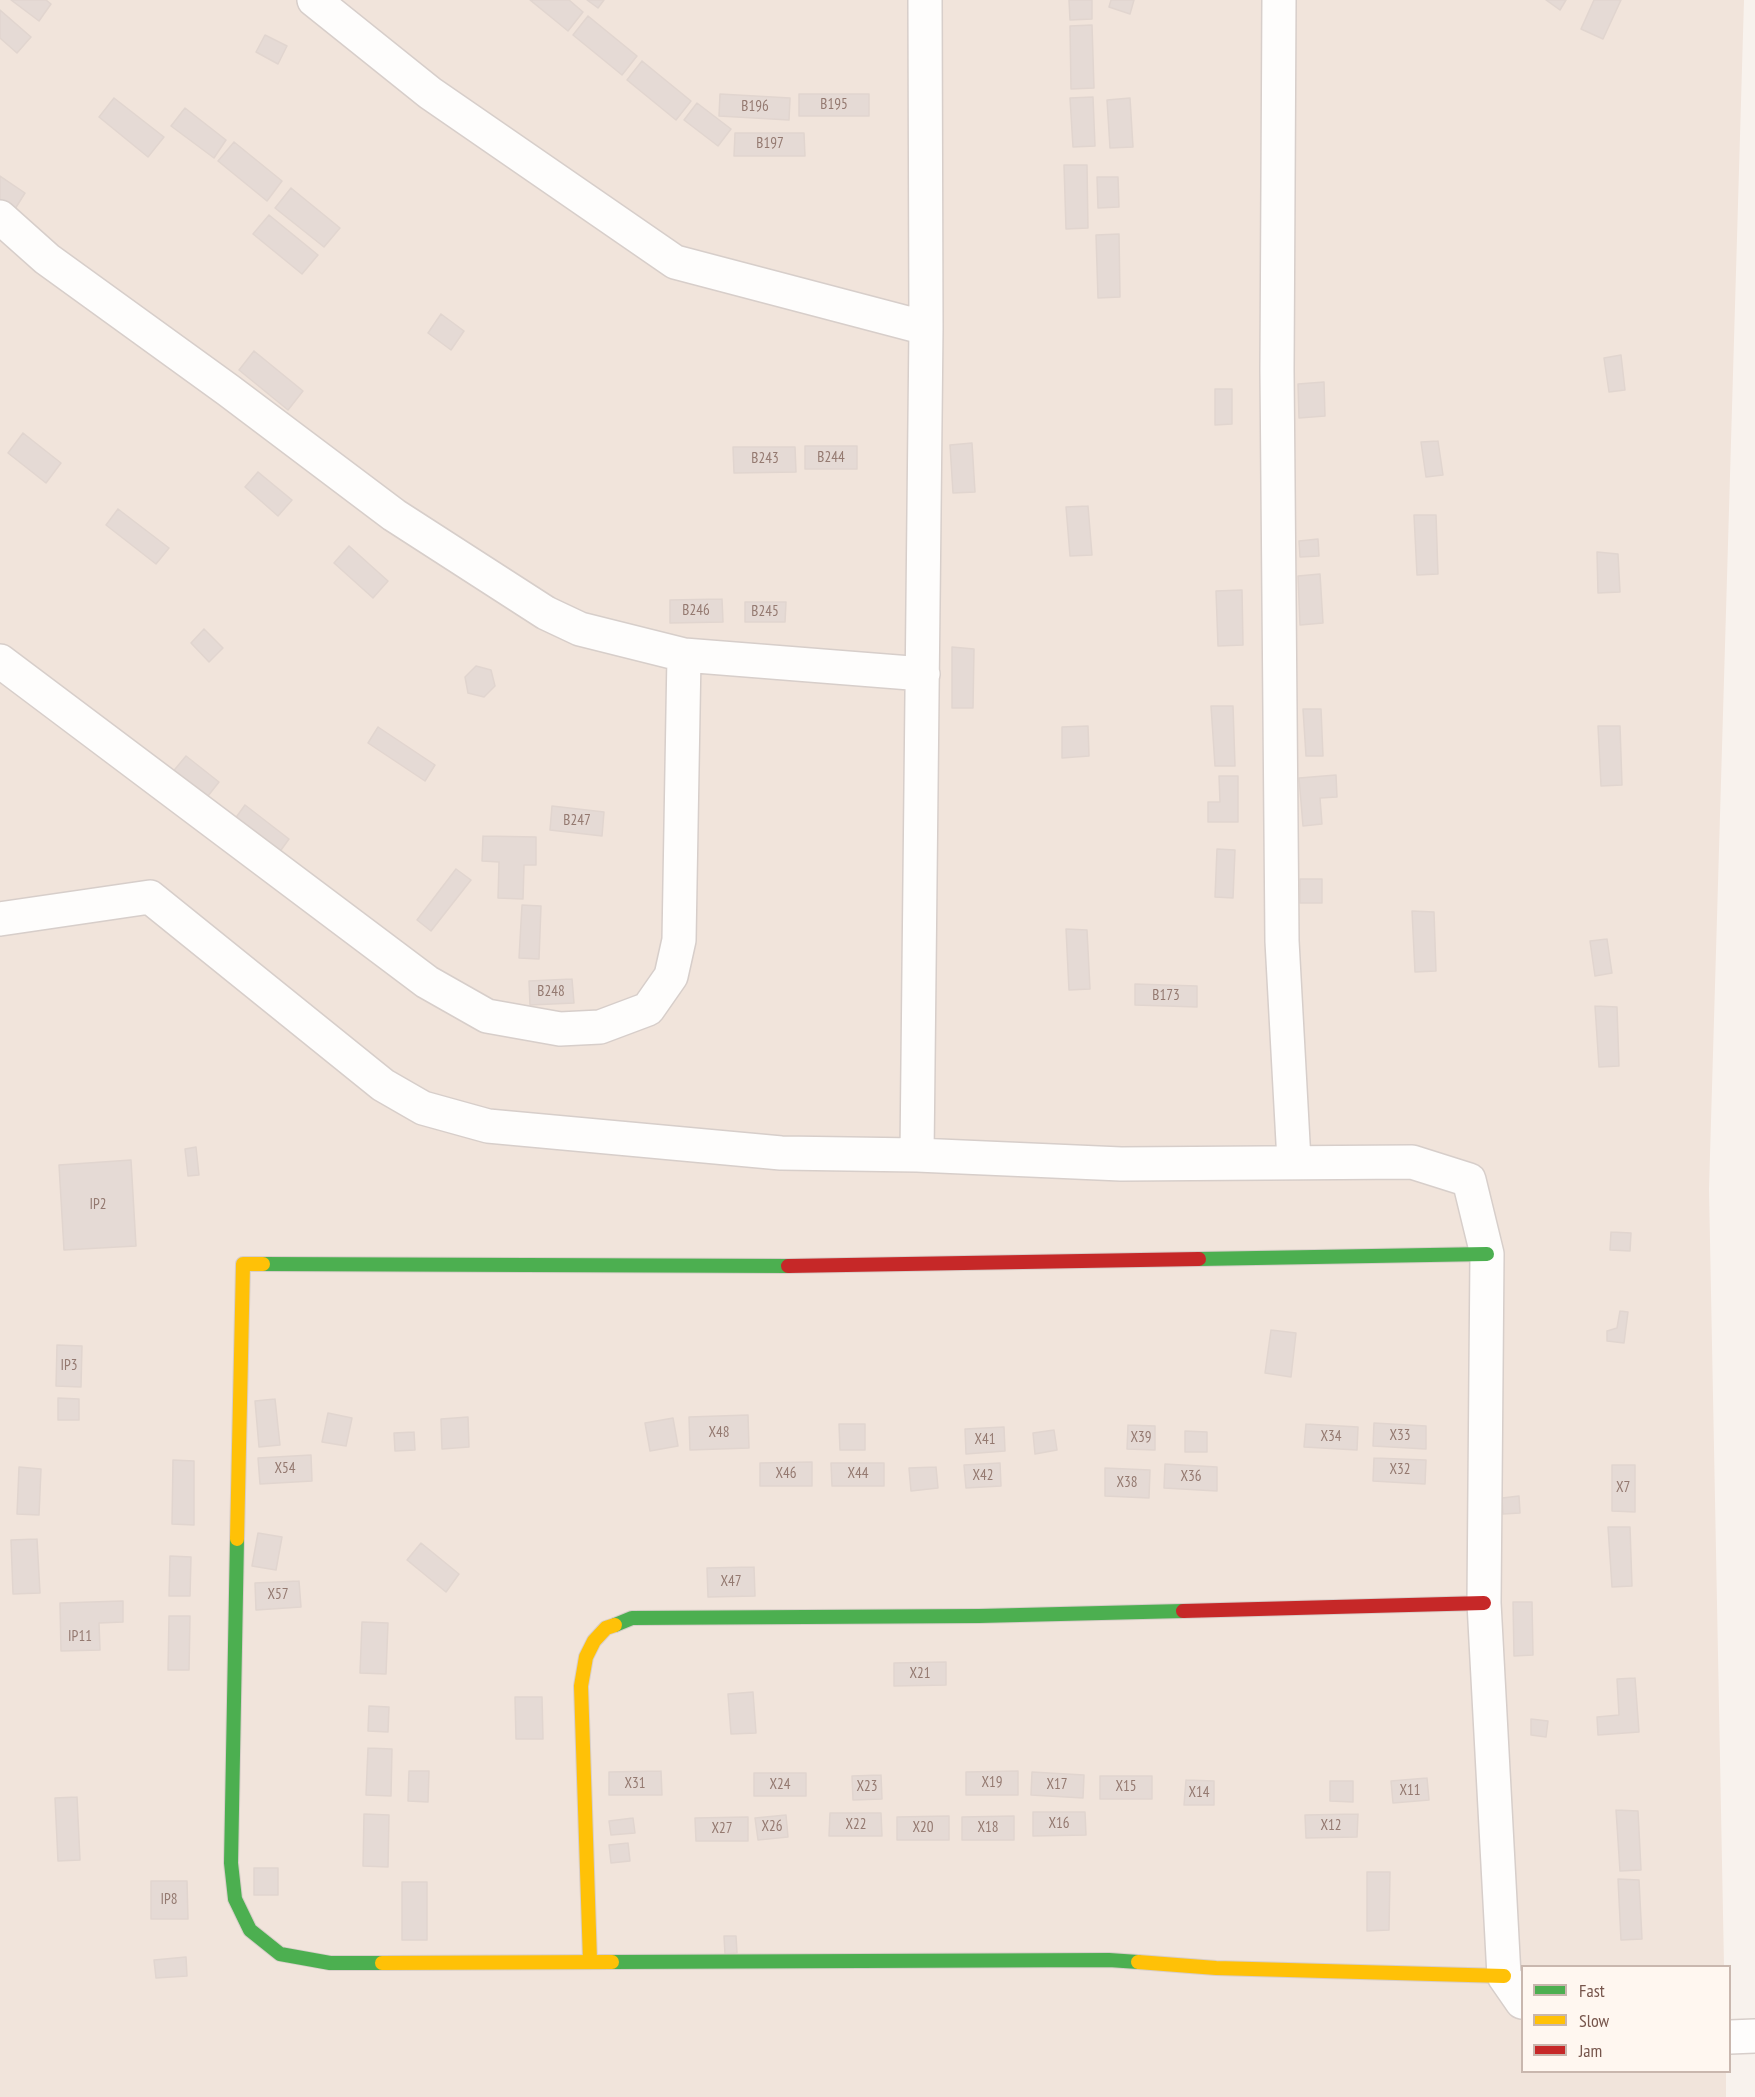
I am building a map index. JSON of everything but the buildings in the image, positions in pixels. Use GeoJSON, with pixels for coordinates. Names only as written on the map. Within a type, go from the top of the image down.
{"type":"FeatureCollection","features":[{"type":"Feature","properties":{"kind":"street"},"geometry":{"type":"LineString","coordinates":[[314,0],[430,93],[675,262],[926,328]]}},
{"type":"Feature","properties":{"kind":"street"},"geometry":{"type":"LineString","coordinates":[[917,1155],[926,328],[925,0]]}},
{"type":"Feature","properties":{"kind":"street"},"geometry":{"type":"LineString","coordinates":[[1280,0],[1277,370],[1282,929],[1294,1161]]}},
{"type":"Feature","properties":{"kind":"street"},"geometry":{"type":"LineString","coordinates":[[0,217],[47,259],[394,514],[536,606],[580,629],[684,655],[922,674]]}},
{"type":"Feature","properties":{"kind":"street"},"geometry":{"type":"LineString","coordinates":[[0,661],[427,982],[487,1016],[560,1029],[600,1028],[648,1008],[671,976],[679,940],[684,655]]}},
{"type":"Feature","properties":{"kind":"street"},"geometry":{"type":"LineString","coordinates":[[0,919],[150,897],[383,1085],[423,1108],[454,1119],[488,1126],[781,1153],[917,1155],[1121,1164],[1294,1161],[1412,1162],[1469,1180],[1487,1254],[1484,1602],[1513,1989],[1288,1968],[1216,1968],[1109,1960],[330,1963],[280,1954],[250,1930],[236,1899],[231,1863],[243,1264],[765,1266],[1487,1254]]}},
{"type":"Feature","properties":{"kind":"street"},"geometry":{"type":"LineString","coordinates":[[590,1961],[581,1686],[586,1657],[594,1641],[606,1628],[632,1617],[979,1616],[1484,1602]]}},
{"type":"Feature","properties":{"kind":"street"},"geometry":{"type":"LineString","coordinates":[[1731,2037],[1755,2036]]}},
{"type":"Feature","properties":{"kind":"shaded area"},"geometry":{"type":"Polygon","coordinates":[[[0,0],[1744,0],[1709,1189],[1724,1965],[1521,1965],[1521,2073],[1726,2073],[1726,2097],[0,2097],[0,0]]]}},
{"type":"Feature","properties":{"kind":"traffic: fast"},"geometry":{"type":"LineString","coordinates":[[1199,1259],[1487,1254]]}},
{"type":"Feature","properties":{"kind":"traffic: fast"},"geometry":{"type":"LineString","coordinates":[[263,1264],[788,1266]]}},
{"type":"Feature","properties":{"kind":"traffic: fast"},"geometry":{"type":"LineString","coordinates":[[237,1539],[231,1863],[235,1899],[250,1930],[280,1954],[330,1963],[382,1963]]}},
{"type":"Feature","properties":{"kind":"traffic: fast"},"geometry":{"type":"LineString","coordinates":[[615,1625],[632,1618],[979,1616],[1183,1611]]}},
{"type":"Feature","properties":{"kind":"traffic: fast"},"geometry":{"type":"LineString","coordinates":[[612,1962],[1109,1960],[1138,1962]]}},
{"type":"Feature","properties":{"kind":"traffic: slow"},"geometry":{"type":"LineString","coordinates":[[237,1539],[243,1264],[263,1264]]}},
{"type":"Feature","properties":{"kind":"traffic: slow"},"geometry":{"type":"LineString","coordinates":[[590,1961],[581,1686],[586,1657],[594,1641],[606,1628],[615,1625]]}},
{"type":"Feature","properties":{"kind":"traffic: slow"},"geometry":{"type":"LineString","coordinates":[[382,1963],[612,1962]]}},
{"type":"Feature","properties":{"kind":"traffic: slow"},"geometry":{"type":"LineString","coordinates":[[1138,1962],[1216,1968],[1504,1976]]}},
{"type":"Feature","properties":{"kind":"traffic: jam"},"geometry":{"type":"LineString","coordinates":[[788,1266],[1199,1259]]}},
{"type":"Feature","properties":{"kind":"traffic: jam"},"geometry":{"type":"LineString","coordinates":[[1183,1611],[1484,1603]]}}]}
